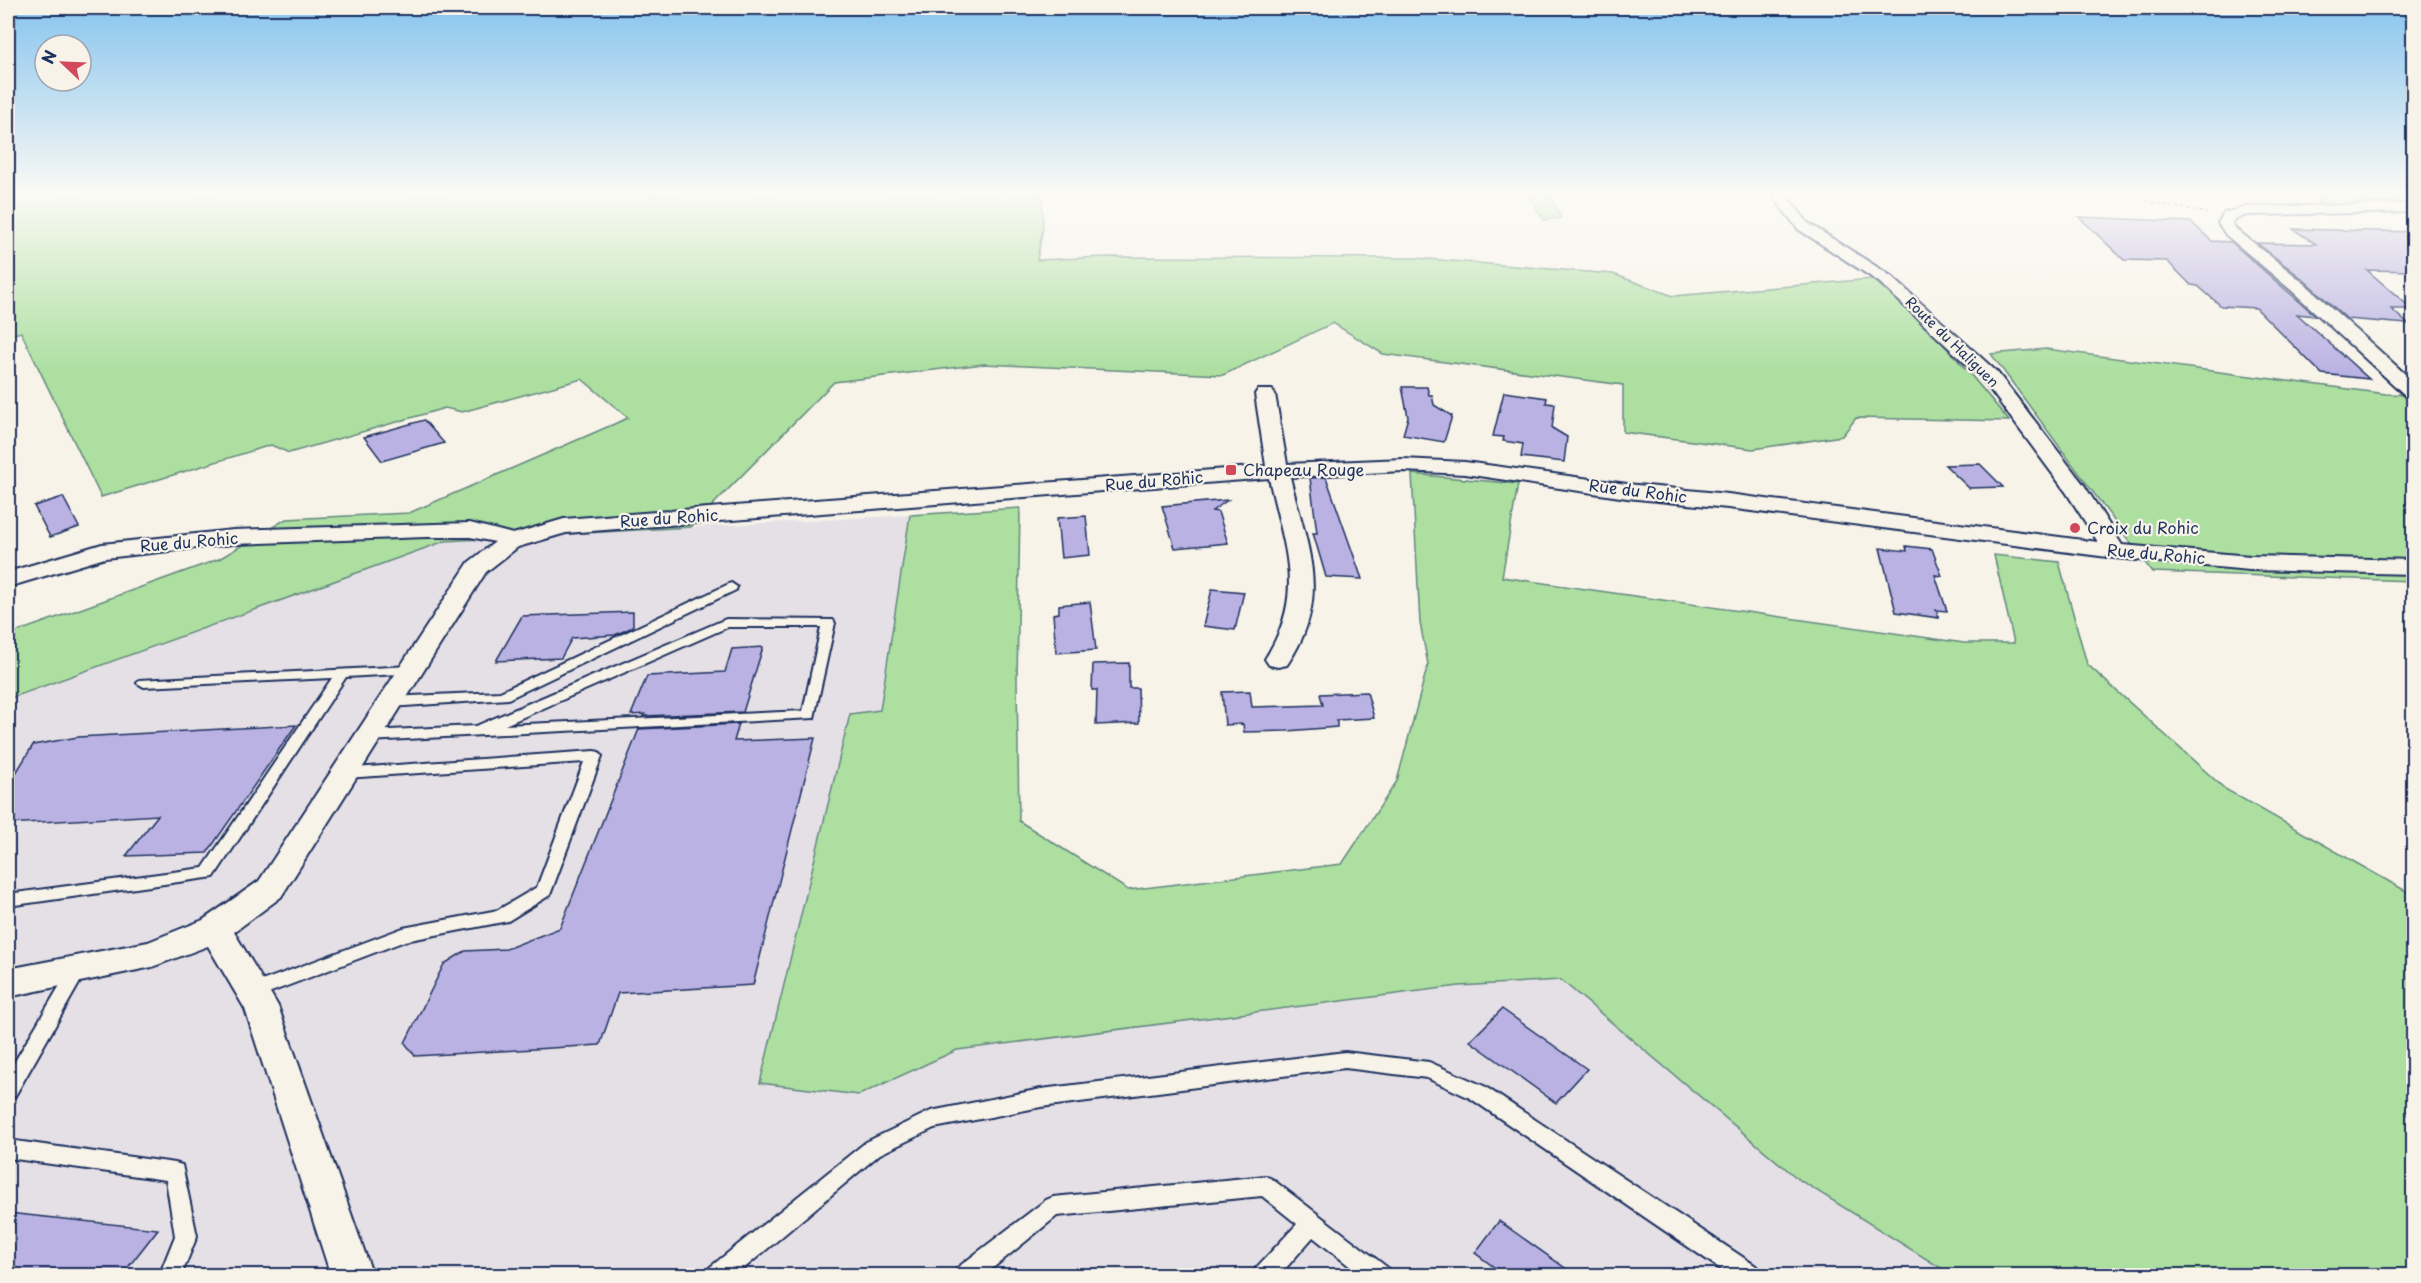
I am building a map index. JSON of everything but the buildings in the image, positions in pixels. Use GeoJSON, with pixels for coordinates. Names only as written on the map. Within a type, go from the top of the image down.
{"type":"FeatureCollection","features":[{"type":"Feature","properties":{"kind":"street","name":"Route du Haliguen"},"geometry":{"type":"LineString","coordinates":[[1846,254],[1885,279],[1990,376],[2076,490],[2115,551]]}},
{"type":"Feature","properties":{"kind":"street"},"geometry":{"type":"LineString","coordinates":[[2258,254],[2297,286],[2414,393]]}},
{"type":"Feature","properties":{"kind":"street"},"geometry":{"type":"LineString","coordinates":[[1265,394],[1278,471],[1299,558],[1302,595],[1296,628],[1288,646],[1278,659]]}},
{"type":"Feature","properties":{"kind":"street","name":"Rue du Rohic"},"geometry":{"type":"LineString","coordinates":[[8,580],[102,551],[222,538],[470,530],[503,537],[510,543],[564,526],[1278,471],[1403,465],[1465,468],[1627,491],[1728,501],[2115,551],[2250,563],[2414,567]]}},
{"type":"Feature","properties":{"kind":"street"},"geometry":{"type":"LineString","coordinates":[[8,983],[152,954],[215,929],[270,889],[477,567],[510,543]]}},
{"type":"Feature","properties":{"kind":"street"},"geometry":{"type":"LineString","coordinates":[[215,929],[261,1006],[352,1275]]}},
{"type":"Feature","properties":{"kind":"lane"},"geometry":{"type":"LineString","coordinates":[[390,702],[502,696],[731,587]]}},
{"type":"Feature","properties":{"kind":"lane"},"geometry":{"type":"LineString","coordinates":[[368,736],[478,731],[809,715],[828,623],[726,624],[478,731]]}},
{"type":"Feature","properties":{"kind":"lane"},"geometry":{"type":"LineString","coordinates":[[144,683],[411,670]]}},
{"type":"Feature","properties":{"kind":"lane"},"geometry":{"type":"LineString","coordinates":[[8,900],[208,873],[342,673]]}},
{"type":"Feature","properties":{"kind":"lane"},"geometry":{"type":"LineString","coordinates":[[252,992],[403,935],[502,916],[544,891],[594,756],[345,773]]}},
{"type":"Feature","properties":{"kind":"lane"},"geometry":{"type":"LineString","coordinates":[[8,1090],[79,969]]}},
{"type":"Feature","properties":{"kind":"lane"},"geometry":{"type":"LineString","coordinates":[[717,1275],[873,1148],[931,1119],[1041,1098],[1345,1060],[1429,1070],[1477,1092],[1751,1275]]}},
{"type":"Feature","properties":{"kind":"lane"},"geometry":{"type":"LineString","coordinates":[[8,1149],[176,1172],[186,1236],[170,1275]]}},
{"type":"Feature","properties":{"kind":"lane"},"geometry":{"type":"LineString","coordinates":[[965,1275],[1053,1207],[1265,1186],[1380,1275]]}},
{"type":"Feature","properties":{"kind":"lane"},"geometry":{"type":"LineString","coordinates":[[1264,1275],[1312,1222]]}},
{"type":"Feature","properties":{"kind":"shaded area"},"geometry":{"type":"Polygon","coordinates":[[[910,515],[880,711],[850,714],[760,1083],[859,1095],[957,1050],[1459,986],[1561,980],[1798,1179],[1952,1275],[8,1276],[8,699],[445,541],[910,515]]]}},
{"type":"Feature","properties":{"kind":"green space"},"geometry":{"type":"Polygon","coordinates":[[[8,254],[1038,254],[1037,260],[1106,257],[1415,258],[1613,274],[1673,296],[1872,279],[1928,328],[2009,421],[1856,418],[1842,436],[1753,449],[1623,432],[1623,385],[1383,354],[1333,323],[1223,375],[984,364],[834,382],[691,527],[445,541],[8,699],[8,635],[219,559],[286,519],[409,513],[628,418],[582,379],[462,412],[445,408],[289,453],[271,445],[101,497],[21,332],[8,336],[8,254]]]}},
{"type":"Feature","properties":{"kind":"green space"},"geometry":{"type":"Polygon","coordinates":[[[2046,349],[2386,394],[2413,395],[2413,581],[2152,572],[1991,354],[2046,349]]]}},
{"type":"Feature","properties":{"kind":"green space"},"geometry":{"type":"Polygon","coordinates":[[[1412,474],[1518,484],[1502,577],[1964,643],[2014,643],[1994,555],[2059,562],[2087,664],[2225,789],[2413,895],[2413,1275],[1952,1275],[1798,1179],[1561,980],[1459,986],[957,1050],[859,1095],[760,1083],[850,714],[880,710],[910,515],[1020,508],[1017,680],[1019,821],[1128,890],[1342,864],[1397,781],[1428,664],[1420,623],[1412,474]]]}},
{"type":"Feature","properties":{"kind":"place","name":"Chapeau Rouge"},"geometry":{"type":"Point","coordinates":[1231,470]}},
{"type":"Feature","properties":{"kind":"place","name":"Croix du Rohic"},"geometry":{"type":"Point","coordinates":[2075,528]}}]}
